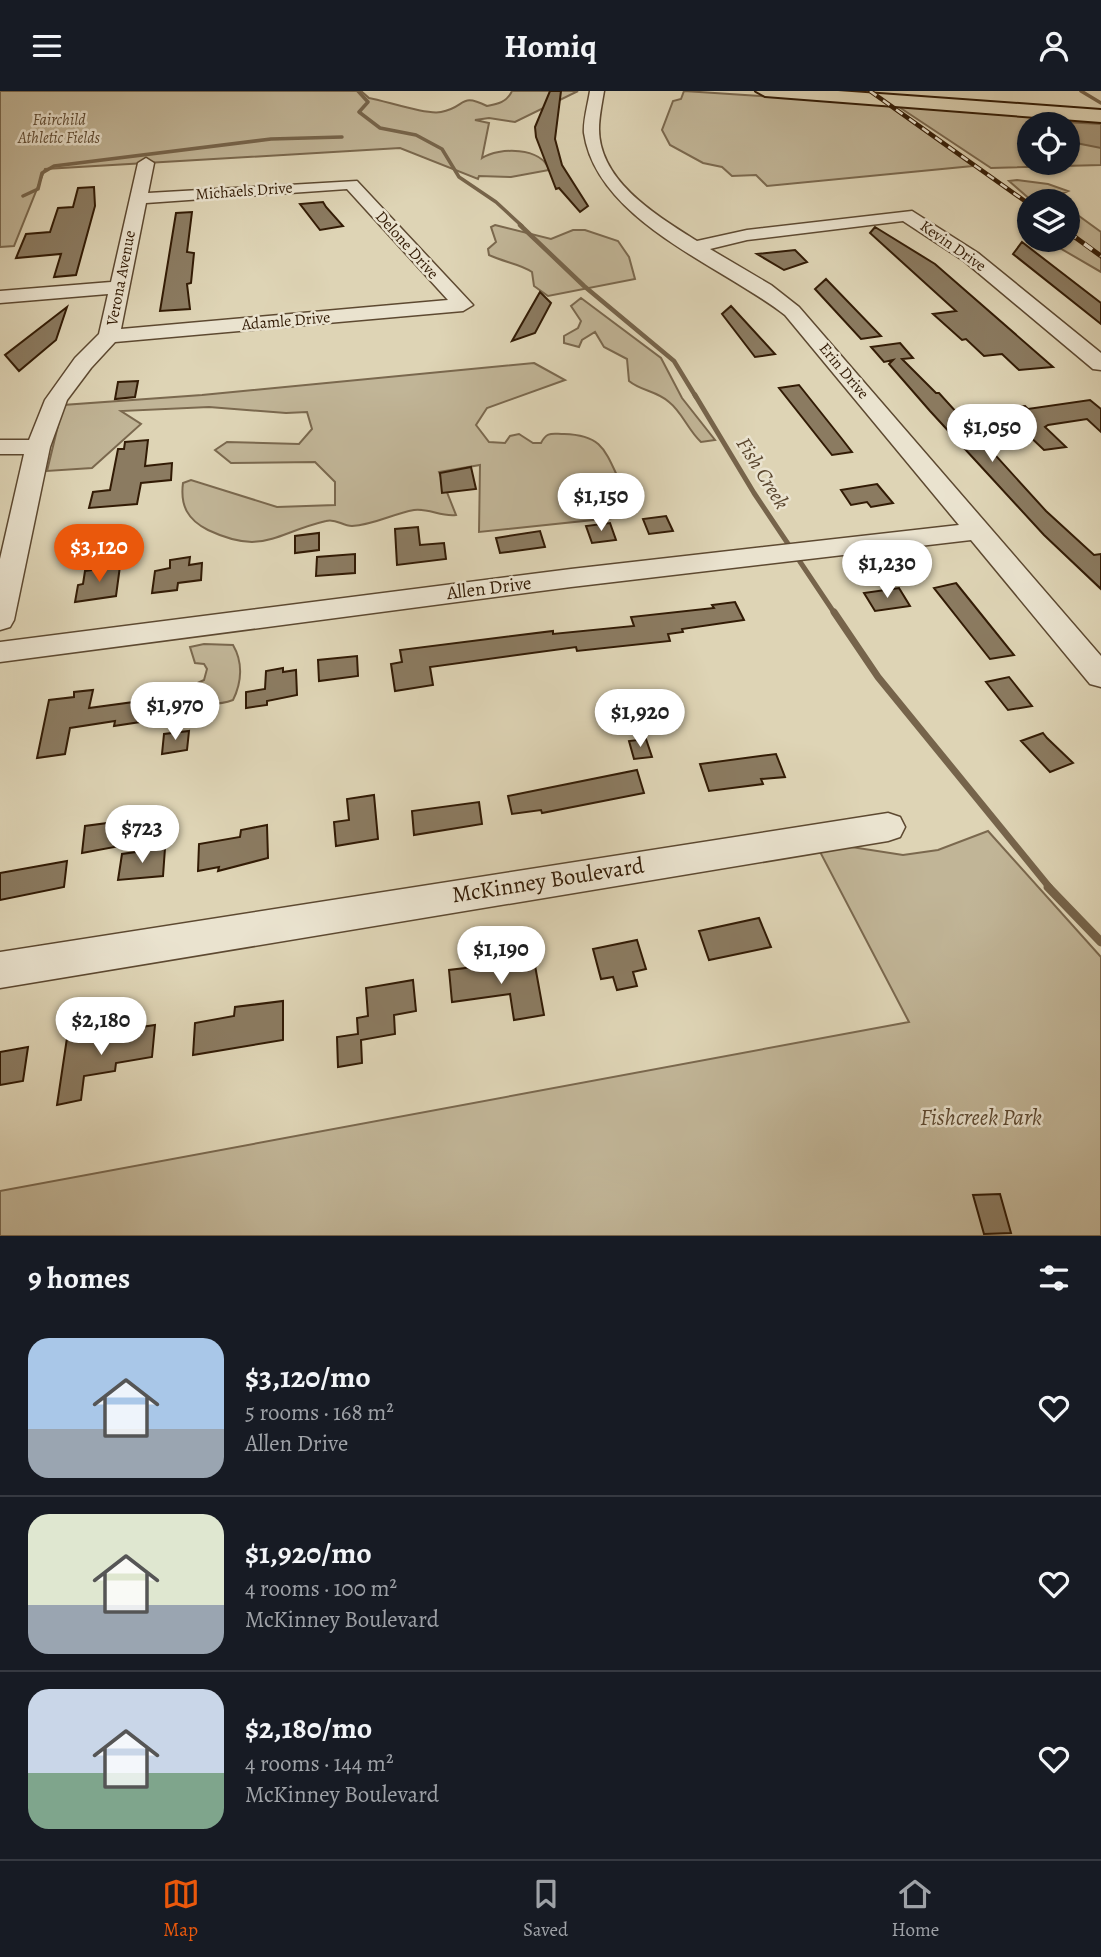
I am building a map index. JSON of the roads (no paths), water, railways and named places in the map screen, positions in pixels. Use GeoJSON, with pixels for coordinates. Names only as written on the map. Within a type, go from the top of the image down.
{"type":"FeatureCollection","features":[{"type":"Feature","properties":{"kind":"main road"},"geometry":{"type":"LineString","coordinates":[[765,91],[1101,116]]}},
{"type":"Feature","properties":{"kind":"street","name":"Erin Drive"},"geometry":{"type":"LineString","coordinates":[[597,91],[590,132],[603,167],[645,215],[692,248],[758,286],[792,311],[1101,676]]}},
{"type":"Feature","properties":{"kind":"street","name":"Verona Avenue"},"geometry":{"type":"LineString","coordinates":[[0,620],[38,447],[56,400],[83,363],[109,336],[117,287],[145,163]]}},
{"type":"Feature","properties":{"kind":"street","name":"Michaels Drive"},"geometry":{"type":"LineString","coordinates":[[137,199],[351,184]]}},
{"type":"Feature","properties":{"kind":"street","name":"Delone Drive"},"geometry":{"type":"LineString","coordinates":[[351,184],[463,305]]}},
{"type":"Feature","properties":{"kind":"street","name":"Kevin Drive"},"geometry":{"type":"LineString","coordinates":[[692,248],[747,235],[906,215],[971,257],[1101,364]]}},
{"type":"Feature","properties":{"kind":"street"},"geometry":{"type":"LineString","coordinates":[[0,297],[117,287]]}},
{"type":"Feature","properties":{"kind":"street","name":"Adamle Drive"},"geometry":{"type":"LineString","coordinates":[[109,336],[463,305]]}},
{"type":"Feature","properties":{"kind":"street"},"geometry":{"type":"LineString","coordinates":[[0,447],[38,447]]}},
{"type":"Feature","properties":{"kind":"street","name":"Allen Drive"},"geometry":{"type":"LineString","coordinates":[[0,652],[571,577],[978,531]]}},
{"type":"Feature","properties":{"kind":"street","name":"McKinney Boulevard"},"geometry":{"type":"LineString","coordinates":[[0,970],[888,827]]}},
{"type":"Feature","properties":{"kind":"waterway","name":"Fish Creek"},"geometry":{"type":"LineString","coordinates":[[358,91],[368,102],[359,112],[380,128],[416,135],[442,149],[459,177],[496,202],[522,226]]}},
{"type":"Feature","properties":{"kind":"waterway"},"geometry":{"type":"LineString","coordinates":[[1081,91],[1101,103]]}},
{"type":"Feature","properties":{"kind":"waterway"},"geometry":{"type":"LineString","coordinates":[[23,196],[38,189],[42,173],[54,166],[271,139],[342,137]]}},
{"type":"Feature","properties":{"kind":"waterway","name":"Fish Creek"},"geometry":{"type":"LineString","coordinates":[[520,225],[584,286],[674,361],[696,397]]}},
{"type":"Feature","properties":{"kind":"waterway","name":"Fish Creek"},"geometry":{"type":"LineString","coordinates":[[695,395],[754,493],[835,614]]}},
{"type":"Feature","properties":{"kind":"waterway","name":"Fish Creek"},"geometry":{"type":"LineString","coordinates":[[834,612],[878,677],[1050,888]]}},
{"type":"Feature","properties":{"kind":"waterway","name":"Fish Creek"},"geometry":{"type":"LineString","coordinates":[[1048,887],[1101,942]]}},
{"type":"Feature","properties":{"kind":"railway"},"geometry":{"type":"LineString","coordinates":[[870,91],[1017,195]]}},
{"type":"Feature","properties":{"kind":"railway"},"geometry":{"type":"LineString","coordinates":[[1080,241],[1101,256]]}},
{"type":"Feature","properties":{"kind":"park label","name":"Fairchild Athletic Fields"},"geometry":{"type":"Point","coordinates":[59,129]}},
{"type":"Feature","properties":{"kind":"park label","name":"Fishcreek Park"},"geometry":{"type":"Point","coordinates":[981,1117]}}]}
